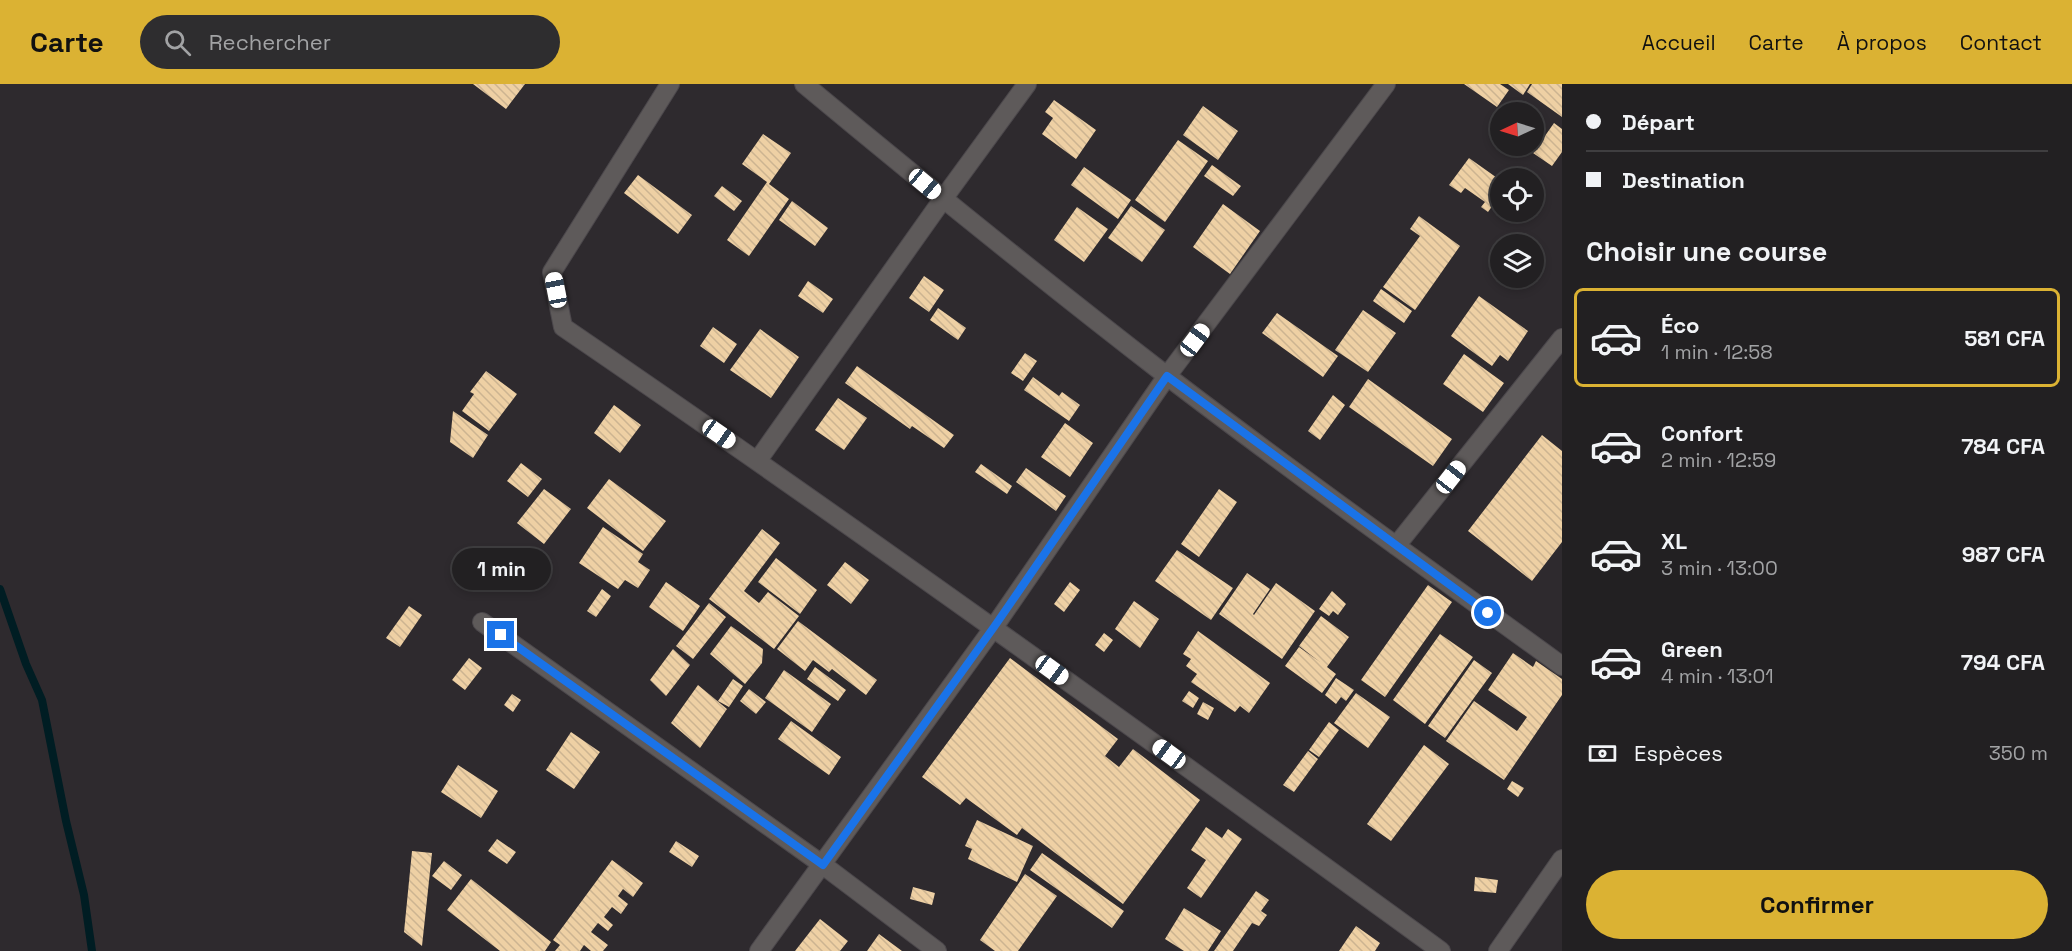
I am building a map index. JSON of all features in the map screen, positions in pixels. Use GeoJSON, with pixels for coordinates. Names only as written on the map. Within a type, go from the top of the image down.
{"type":"FeatureCollection","features":[{"type":"Feature","properties":{"kind":"street"},"geometry":{"type":"LineString","coordinates":[[670,84],[552,272],[563,327],[758,460],[994,627],[1441,951]]}},
{"type":"Feature","properties":{"kind":"street"},"geometry":{"type":"LineString","coordinates":[[804,84],[943,199],[1167,376],[1562,666]]}},
{"type":"Feature","properties":{"kind":"street"},"geometry":{"type":"LineString","coordinates":[[758,460],[1027,84]]}},
{"type":"Feature","properties":{"kind":"street"},"geometry":{"type":"LineString","coordinates":[[759,951],[994,627],[1167,376],[1386,84]]}},
{"type":"Feature","properties":{"kind":"street"},"geometry":{"type":"LineString","coordinates":[[1396,546],[1562,338]]}},
{"type":"Feature","properties":{"kind":"street"},"geometry":{"type":"LineString","coordinates":[[482,622],[823,865],[937,951]]}},
{"type":"Feature","properties":{"kind":"street"},"geometry":{"type":"LineString","coordinates":[[1498,951],[1562,859]]}},
{"type":"Feature","properties":{"kind":"building"},"geometry":{"type":"Polygon","coordinates":[[[473,84],[525,84],[506,109],[473,84]]]}},
{"type":"Feature","properties":{"kind":"building"},"geometry":{"type":"Polygon","coordinates":[[[1464,84],[1500,84],[1509,90],[1501,102],[1490,102],[1464,84]]]}},
{"type":"Feature","properties":{"kind":"building"},"geometry":{"type":"Polygon","coordinates":[[[1508,84],[1530,84],[1523,95],[1508,84]]]}},
{"type":"Feature","properties":{"kind":"building"},"geometry":{"type":"Polygon","coordinates":[[[1532,84],[1562,84],[1562,117],[1544,102],[1527,92],[1532,84]]]}},
{"type":"Feature","properties":{"kind":"building"},"geometry":{"type":"Polygon","coordinates":[[[1054,100],[1096,130],[1076,159],[1042,134],[1053,118],[1045,112],[1054,100]]]}},
{"type":"Feature","properties":{"kind":"building"},"geometry":{"type":"Polygon","coordinates":[[[1203,106],[1238,131],[1218,160],[1183,135],[1203,106]]]}},
{"type":"Feature","properties":{"kind":"building"},"geometry":{"type":"Polygon","coordinates":[[[1554,123],[1562,129],[1562,152],[1552,166],[1537,156],[1544,156],[1544,137],[1554,123]]]}},
{"type":"Feature","properties":{"kind":"building"},"geometry":{"type":"Polygon","coordinates":[[[763,134],[791,153],[769,184],[789,199],[749,256],[727,240],[767,182],[742,164],[763,134]]]}},
{"type":"Feature","properties":{"kind":"building"},"geometry":{"type":"Polygon","coordinates":[[[1178,140],[1208,161],[1165,222],[1135,200],[1178,140]]]}},
{"type":"Feature","properties":{"kind":"building"},"geometry":{"type":"Polygon","coordinates":[[[1469,158],[1490,173],[1490,209],[1488,212],[1481,207],[1485,202],[1465,188],[1461,193],[1449,185],[1469,158]]]}},
{"type":"Feature","properties":{"kind":"building"},"geometry":{"type":"Polygon","coordinates":[[[1212,165],[1241,186],[1233,196],[1204,176],[1212,165]]]}},
{"type":"Feature","properties":{"kind":"building"},"geometry":{"type":"Polygon","coordinates":[[[1084,167],[1131,200],[1118,219],[1071,185],[1084,167]]]}},
{"type":"Feature","properties":{"kind":"building"},"geometry":{"type":"Polygon","coordinates":[[[638,175],[692,215],[678,234],[624,193],[638,175]]]}},
{"type":"Feature","properties":{"kind":"building"},"geometry":{"type":"Polygon","coordinates":[[[722,186],[742,201],[734,211],[714,196],[722,186]]]}},
{"type":"Feature","properties":{"kind":"building"},"geometry":{"type":"Polygon","coordinates":[[[792,201],[828,228],[815,246],[779,220],[792,201]]]}},
{"type":"Feature","properties":{"kind":"building"},"geometry":{"type":"Polygon","coordinates":[[[1223,204],[1260,231],[1230,274],[1193,247],[1223,204]]]}},
{"type":"Feature","properties":{"kind":"building"},"geometry":{"type":"Polygon","coordinates":[[[1131,206],[1165,230],[1142,262],[1108,238],[1131,206]]]}},
{"type":"Feature","properties":{"kind":"building"},"geometry":{"type":"Polygon","coordinates":[[[1077,207],[1108,229],[1084,262],[1054,240],[1077,207]]]}},
{"type":"Feature","properties":{"kind":"building"},"geometry":{"type":"Polygon","coordinates":[[[1419,216],[1460,246],[1415,310],[1383,287],[1420,236],[1410,229],[1419,216]]]}},
{"type":"Feature","properties":{"kind":"building"},"geometry":{"type":"Polygon","coordinates":[[[924,276],[944,290],[929,312],[909,298],[924,276]]]}},
{"type":"Feature","properties":{"kind":"building"},"geometry":{"type":"Polygon","coordinates":[[[808,281],[833,299],[823,313],[798,296],[808,281]]]}},
{"type":"Feature","properties":{"kind":"building"},"geometry":{"type":"Polygon","coordinates":[[[1381,289],[1412,311],[1404,323],[1373,301],[1381,289]]]}},
{"type":"Feature","properties":{"kind":"building"},"geometry":{"type":"Polygon","coordinates":[[[1479,296],[1528,331],[1508,361],[1500,355],[1492,366],[1451,336],[1479,296]]]}},
{"type":"Feature","properties":{"kind":"building"},"geometry":{"type":"Polygon","coordinates":[[[938,308],[966,328],[958,340],[930,320],[938,308]]]}},
{"type":"Feature","properties":{"kind":"building"},"geometry":{"type":"Polygon","coordinates":[[[1363,310],[1396,333],[1368,372],[1335,350],[1363,310]]]}},
{"type":"Feature","properties":{"kind":"building"},"geometry":{"type":"Polygon","coordinates":[[[1277,313],[1338,356],[1323,377],[1262,333],[1277,313]]]}},
{"type":"Feature","properties":{"kind":"building"},"geometry":{"type":"Polygon","coordinates":[[[713,327],[737,344],[724,363],[700,346],[713,327]]]}},
{"type":"Feature","properties":{"kind":"building"},"geometry":{"type":"Polygon","coordinates":[[[760,329],[799,357],[771,398],[730,370],[760,329]]]}},
{"type":"Feature","properties":{"kind":"building"},"geometry":{"type":"Polygon","coordinates":[[[1025,353],[1037,361],[1023,381],[1011,373],[1025,353]]]}},
{"type":"Feature","properties":{"kind":"building"},"geometry":{"type":"Polygon","coordinates":[[[1464,354],[1504,383],[1483,412],[1443,384],[1464,354]]]}},
{"type":"Feature","properties":{"kind":"building"},"geometry":{"type":"Polygon","coordinates":[[[857,366],[954,435],[944,448],[912,426],[910,429],[845,383],[857,366]]]}},
{"type":"Feature","properties":{"kind":"building"},"geometry":{"type":"Polygon","coordinates":[[[486,371],[517,394],[489,431],[462,411],[474,394],[470,392],[486,371]]]}},
{"type":"Feature","properties":{"kind":"building"},"geometry":{"type":"Polygon","coordinates":[[[1033,377],[1059,396],[1062,392],[1080,405],[1069,421],[1024,390],[1033,377]]]}},
{"type":"Feature","properties":{"kind":"building"},"geometry":{"type":"Polygon","coordinates":[[[1368,379],[1452,439],[1433,466],[1349,407],[1368,379]]]}},
{"type":"Feature","properties":{"kind":"building"},"geometry":{"type":"Polygon","coordinates":[[[1333,395],[1345,405],[1320,440],[1308,431],[1333,395]]]}},
{"type":"Feature","properties":{"kind":"building"},"geometry":{"type":"Polygon","coordinates":[[[838,398],[867,418],[844,450],[815,430],[838,398]]]}},
{"type":"Feature","properties":{"kind":"building"},"geometry":{"type":"Polygon","coordinates":[[[614,405],[641,425],[620,453],[594,433],[614,405]]]}},
{"type":"Feature","properties":{"kind":"building"},"geometry":{"type":"Polygon","coordinates":[[[453,411],[488,435],[473,458],[450,442],[453,411]]]}},
{"type":"Feature","properties":{"kind":"building"},"geometry":{"type":"Polygon","coordinates":[[[1065,423],[1093,443],[1070,477],[1041,457],[1065,423]]]}},
{"type":"Feature","properties":{"kind":"building"},"geometry":{"type":"Polygon","coordinates":[[[1542,435],[1562,451],[1562,542],[1532,581],[1468,531],[1542,435]]]}},
{"type":"Feature","properties":{"kind":"building"},"geometry":{"type":"Polygon","coordinates":[[[521,463],[542,479],[528,497],[507,481],[521,463]]]}},
{"type":"Feature","properties":{"kind":"building"},"geometry":{"type":"Polygon","coordinates":[[[981,464],[1012,486],[1007,494],[975,472],[981,464]]]}},
{"type":"Feature","properties":{"kind":"building"},"geometry":{"type":"Polygon","coordinates":[[[1026,468],[1066,496],[1056,511],[1016,482],[1026,468]]]}},
{"type":"Feature","properties":{"kind":"building"},"geometry":{"type":"Polygon","coordinates":[[[609,479],[666,521],[643,551],[587,508],[609,479]]]}},
{"type":"Feature","properties":{"kind":"building"},"geometry":{"type":"Polygon","coordinates":[[[544,489],[571,509],[544,544],[517,523],[544,489]]]}},
{"type":"Feature","properties":{"kind":"building"},"geometry":{"type":"Polygon","coordinates":[[[1219,489],[1237,502],[1199,557],[1181,544],[1219,489]]]}},
{"type":"Feature","properties":{"kind":"building"},"geometry":{"type":"Polygon","coordinates":[[[603,527],[643,554],[638,562],[650,570],[638,588],[625,580],[618,589],[579,563],[603,527]]]}},
{"type":"Feature","properties":{"kind":"building"},"geometry":{"type":"Polygon","coordinates":[[[762,529],[780,543],[744,591],[759,603],[768,592],[799,616],[774,649],[709,599],[762,529]]]}},
{"type":"Feature","properties":{"kind":"building"},"geometry":{"type":"Polygon","coordinates":[[[1177,550],[1233,588],[1211,620],[1155,581],[1177,550]]]}},
{"type":"Feature","properties":{"kind":"building"},"geometry":{"type":"Polygon","coordinates":[[[528,557],[539,564],[531,575],[520,568],[528,557]]]}},
{"type":"Feature","properties":{"kind":"building"},"geometry":{"type":"Polygon","coordinates":[[[776,558],[817,590],[800,614],[758,582],[776,558]]]}},
{"type":"Feature","properties":{"kind":"building"},"geometry":{"type":"Polygon","coordinates":[[[845,562],[869,580],[851,604],[827,585],[845,562]]]}},
{"type":"Feature","properties":{"kind":"building"},"geometry":{"type":"Polygon","coordinates":[[[1247,573],[1270,589],[1254,615],[1276,583],[1315,611],[1282,659],[1219,614],[1247,573]]]}},
{"type":"Feature","properties":{"kind":"building"},"geometry":{"type":"Polygon","coordinates":[[[666,582],[700,606],[683,631],[649,607],[666,582]]]}},
{"type":"Feature","properties":{"kind":"building"},"geometry":{"type":"Polygon","coordinates":[[[1070,582],[1080,590],[1064,612],[1054,604],[1070,582]]]}},
{"type":"Feature","properties":{"kind":"building"},"geometry":{"type":"Polygon","coordinates":[[[1428,585],[1452,602],[1385,697],[1361,680],[1428,585]]]}},
{"type":"Feature","properties":{"kind":"building"},"geometry":{"type":"Polygon","coordinates":[[[602,589],[611,596],[596,617],[587,611],[602,589]]]}},
{"type":"Feature","properties":{"kind":"building"},"geometry":{"type":"Polygon","coordinates":[[[1332,591],[1346,604],[1338,615],[1333,611],[1329,616],[1319,609],[1332,591]]]}},
{"type":"Feature","properties":{"kind":"building"},"geometry":{"type":"Polygon","coordinates":[[[1134,601],[1159,619],[1140,648],[1115,629],[1134,601]]]}},
{"type":"Feature","properties":{"kind":"building"},"geometry":{"type":"Polygon","coordinates":[[[709,603],[726,617],[693,659],[676,646],[709,603]]]}},
{"type":"Feature","properties":{"kind":"building"},"geometry":{"type":"Polygon","coordinates":[[[409,606],[422,615],[400,647],[386,638],[409,606]]]}},
{"type":"Feature","properties":{"kind":"building"},"geometry":{"type":"Polygon","coordinates":[[[1321,616],[1349,637],[1327,667],[1336,674],[1322,693],[1285,666],[1299,647],[1320,662],[1299,646],[1321,616]]]}},
{"type":"Feature","properties":{"kind":"building"},"geometry":{"type":"Polygon","coordinates":[[[798,621],[877,680],[866,695],[832,669],[829,672],[813,660],[805,671],[777,649],[798,621]]]}},
{"type":"Feature","properties":{"kind":"building"},"geometry":{"type":"Polygon","coordinates":[[[731,626],[763,649],[762,663],[745,684],[710,654],[731,626]]]}},
{"type":"Feature","properties":{"kind":"building"},"geometry":{"type":"Polygon","coordinates":[[[1198,631],[1270,683],[1249,713],[1240,706],[1235,712],[1191,682],[1197,674],[1186,666],[1191,659],[1183,654],[1198,631]]]}},
{"type":"Feature","properties":{"kind":"building"},"geometry":{"type":"Polygon","coordinates":[[[1104,633],[1113,640],[1104,652],[1095,645],[1104,633]]]}},
{"type":"Feature","properties":{"kind":"building"},"geometry":{"type":"Polygon","coordinates":[[[1440,634],[1473,657],[1425,724],[1393,700],[1440,634]]]}},
{"type":"Feature","properties":{"kind":"building"},"geometry":{"type":"Polygon","coordinates":[[[673,649],[690,665],[666,696],[650,680],[673,649]]]}},
{"type":"Feature","properties":{"kind":"building"},"geometry":{"type":"Polygon","coordinates":[[[1513,653],[1533,667],[1536,661],[1562,679],[1562,695],[1504,780],[1446,741],[1474,701],[1517,731],[1527,717],[1488,690],[1513,653]]]}},
{"type":"Feature","properties":{"kind":"building"},"geometry":{"type":"Polygon","coordinates":[[[469,658],[482,668],[465,690],[452,680],[469,658]]]}},
{"type":"Feature","properties":{"kind":"building"},"geometry":{"type":"Polygon","coordinates":[[[1010,658],[1118,739],[1105,756],[1119,767],[1133,749],[1200,800],[1123,904],[1022,828],[1017,835],[966,798],[960,805],[922,777],[1010,658]]]}},
{"type":"Feature","properties":{"kind":"building"},"geometry":{"type":"Polygon","coordinates":[[[1474,660],[1492,673],[1445,738],[1428,726],[1474,660]]]}},
{"type":"Feature","properties":{"kind":"building"},"geometry":{"type":"Polygon","coordinates":[[[815,667],[846,690],[838,701],[807,679],[815,667]]]}},
{"type":"Feature","properties":{"kind":"building"},"geometry":{"type":"Polygon","coordinates":[[[784,670],[831,704],[812,732],[765,698],[784,670]]]}},
{"type":"Feature","properties":{"kind":"building"},"geometry":{"type":"Polygon","coordinates":[[[1336,678],[1354,690],[1346,701],[1341,697],[1336,704],[1325,695],[1336,678]]]}},
{"type":"Feature","properties":{"kind":"building"},"geometry":{"type":"Polygon","coordinates":[[[733,679],[743,686],[729,707],[718,701],[733,679]]]}},
{"type":"Feature","properties":{"kind":"building"},"geometry":{"type":"Polygon","coordinates":[[[698,685],[727,709],[700,748],[671,723],[698,685]]]}},
{"type":"Feature","properties":{"kind":"building"},"geometry":{"type":"Polygon","coordinates":[[[749,689],[766,702],[756,714],[740,701],[749,689]]]}},
{"type":"Feature","properties":{"kind":"building"},"geometry":{"type":"Polygon","coordinates":[[[1189,691],[1199,698],[1193,708],[1182,701],[1189,691]]]}},
{"type":"Feature","properties":{"kind":"building"},"geometry":{"type":"Polygon","coordinates":[[[1356,693],[1390,717],[1368,748],[1334,723],[1356,693]]]}},
{"type":"Feature","properties":{"kind":"building"},"geometry":{"type":"Polygon","coordinates":[[[512,694],[521,700],[513,712],[504,705],[512,694]]]}},
{"type":"Feature","properties":{"kind":"building"},"geometry":{"type":"Polygon","coordinates":[[[1203,702],[1214,708],[1208,720],[1197,714],[1203,702]]]}},
{"type":"Feature","properties":{"kind":"building"},"geometry":{"type":"Polygon","coordinates":[[[791,721],[841,757],[829,775],[778,739],[791,721]]]}},
{"type":"Feature","properties":{"kind":"building"},"geometry":{"type":"Polygon","coordinates":[[[1329,722],[1339,730],[1319,757],[1309,750],[1329,722]]]}},
{"type":"Feature","properties":{"kind":"building"},"geometry":{"type":"Polygon","coordinates":[[[571,732],[600,752],[574,789],[546,770],[571,732]]]}},
{"type":"Feature","properties":{"kind":"building"},"geometry":{"type":"Polygon","coordinates":[[[1424,745],[1449,764],[1391,841],[1367,824],[1424,745]]]}},
{"type":"Feature","properties":{"kind":"building"},"geometry":{"type":"Polygon","coordinates":[[[1308,751],[1318,759],[1294,792],[1283,785],[1308,751]]]}},
{"type":"Feature","properties":{"kind":"building"},"geometry":{"type":"Polygon","coordinates":[[[458,765],[498,791],[481,818],[441,792],[458,765]]]}},
{"type":"Feature","properties":{"kind":"building"},"geometry":{"type":"Polygon","coordinates":[[[1512,781],[1524,788],[1518,797],[1507,789],[1512,781]]]}},
{"type":"Feature","properties":{"kind":"building"},"geometry":{"type":"Polygon","coordinates":[[[977,820],[1033,846],[1017,882],[968,859],[972,849],[965,846],[977,820]]]}},
{"type":"Feature","properties":{"kind":"building"},"geometry":{"type":"Polygon","coordinates":[[[1206,827],[1222,838],[1228,829],[1242,839],[1201,898],[1187,888],[1206,860],[1191,850],[1206,827]]]}},
{"type":"Feature","properties":{"kind":"building"},"geometry":{"type":"Polygon","coordinates":[[[497,839],[516,852],[507,864],[488,851],[497,839]]]}},
{"type":"Feature","properties":{"kind":"building"},"geometry":{"type":"Polygon","coordinates":[[[676,841],[699,856],[692,867],[669,852],[676,841]]]}},
{"type":"Feature","properties":{"kind":"building"},"geometry":{"type":"Polygon","coordinates":[[[412,851],[432,853],[422,946],[404,932],[412,851]]]}},
{"type":"Feature","properties":{"kind":"building"},"geometry":{"type":"Polygon","coordinates":[[[1042,853],[1124,911],[1112,928],[1030,870],[1042,853]]]}},
{"type":"Feature","properties":{"kind":"building"},"geometry":{"type":"Polygon","coordinates":[[[612,860],[643,883],[633,897],[623,889],[618,896],[628,904],[621,914],[612,907],[604,917],[613,925],[608,931],[598,923],[591,932],[608,945],[603,951],[591,951],[584,945],[580,951],[555,951],[560,945],[553,940],[612,860]]]}},
{"type":"Feature","properties":{"kind":"building"},"geometry":{"type":"Polygon","coordinates":[[[444,861],[462,875],[451,890],[432,876],[444,861]]]}},
{"type":"Feature","properties":{"kind":"building"},"geometry":{"type":"Polygon","coordinates":[[[1025,874],[1057,896],[1018,951],[995,951],[980,940],[1025,874]]]}},
{"type":"Feature","properties":{"kind":"building"},"geometry":{"type":"Polygon","coordinates":[[[1475,877],[1498,880],[1496,893],[1474,891],[1475,877]]]}},
{"type":"Feature","properties":{"kind":"building"},"geometry":{"type":"Polygon","coordinates":[[[471,879],[551,942],[545,951],[500,951],[447,910],[471,879]]]}},
{"type":"Feature","properties":{"kind":"building"},"geometry":{"type":"Polygon","coordinates":[[[913,887],[935,893],[932,905],[910,899],[913,887]]]}},
{"type":"Feature","properties":{"kind":"building"},"geometry":{"type":"Polygon","coordinates":[[[1256,891],[1269,900],[1261,911],[1267,915],[1259,926],[1252,923],[1233,951],[1214,951],[1256,891]]]}},
{"type":"Feature","properties":{"kind":"building"},"geometry":{"type":"Polygon","coordinates":[[[1184,908],[1221,931],[1208,951],[1184,951],[1165,939],[1184,908]]]}},
{"type":"Feature","properties":{"kind":"building"},"geometry":{"type":"Polygon","coordinates":[[[820,919],[848,941],[840,951],[795,951],[820,919]]]}},
{"type":"Feature","properties":{"kind":"building"},"geometry":{"type":"Polygon","coordinates":[[[1356,926],[1380,943],[1375,951],[1339,951],[1356,926]]]}},
{"type":"Feature","properties":{"kind":"building"},"geometry":{"type":"Polygon","coordinates":[[[879,934],[902,951],[867,951],[879,934]]]}},
{"type":"Feature","properties":{"kind":"waterway"},"geometry":{"type":"LineString","coordinates":[[0,589],[26,664],[42,700],[66,821],[84,895],[92,951]]}},
{"type":"Feature","properties":{"kind":"route"},"geometry":{"type":"LineString","coordinates":[[501,635],[823,865],[994,627],[1167,376],[1488,613]]}}]}
